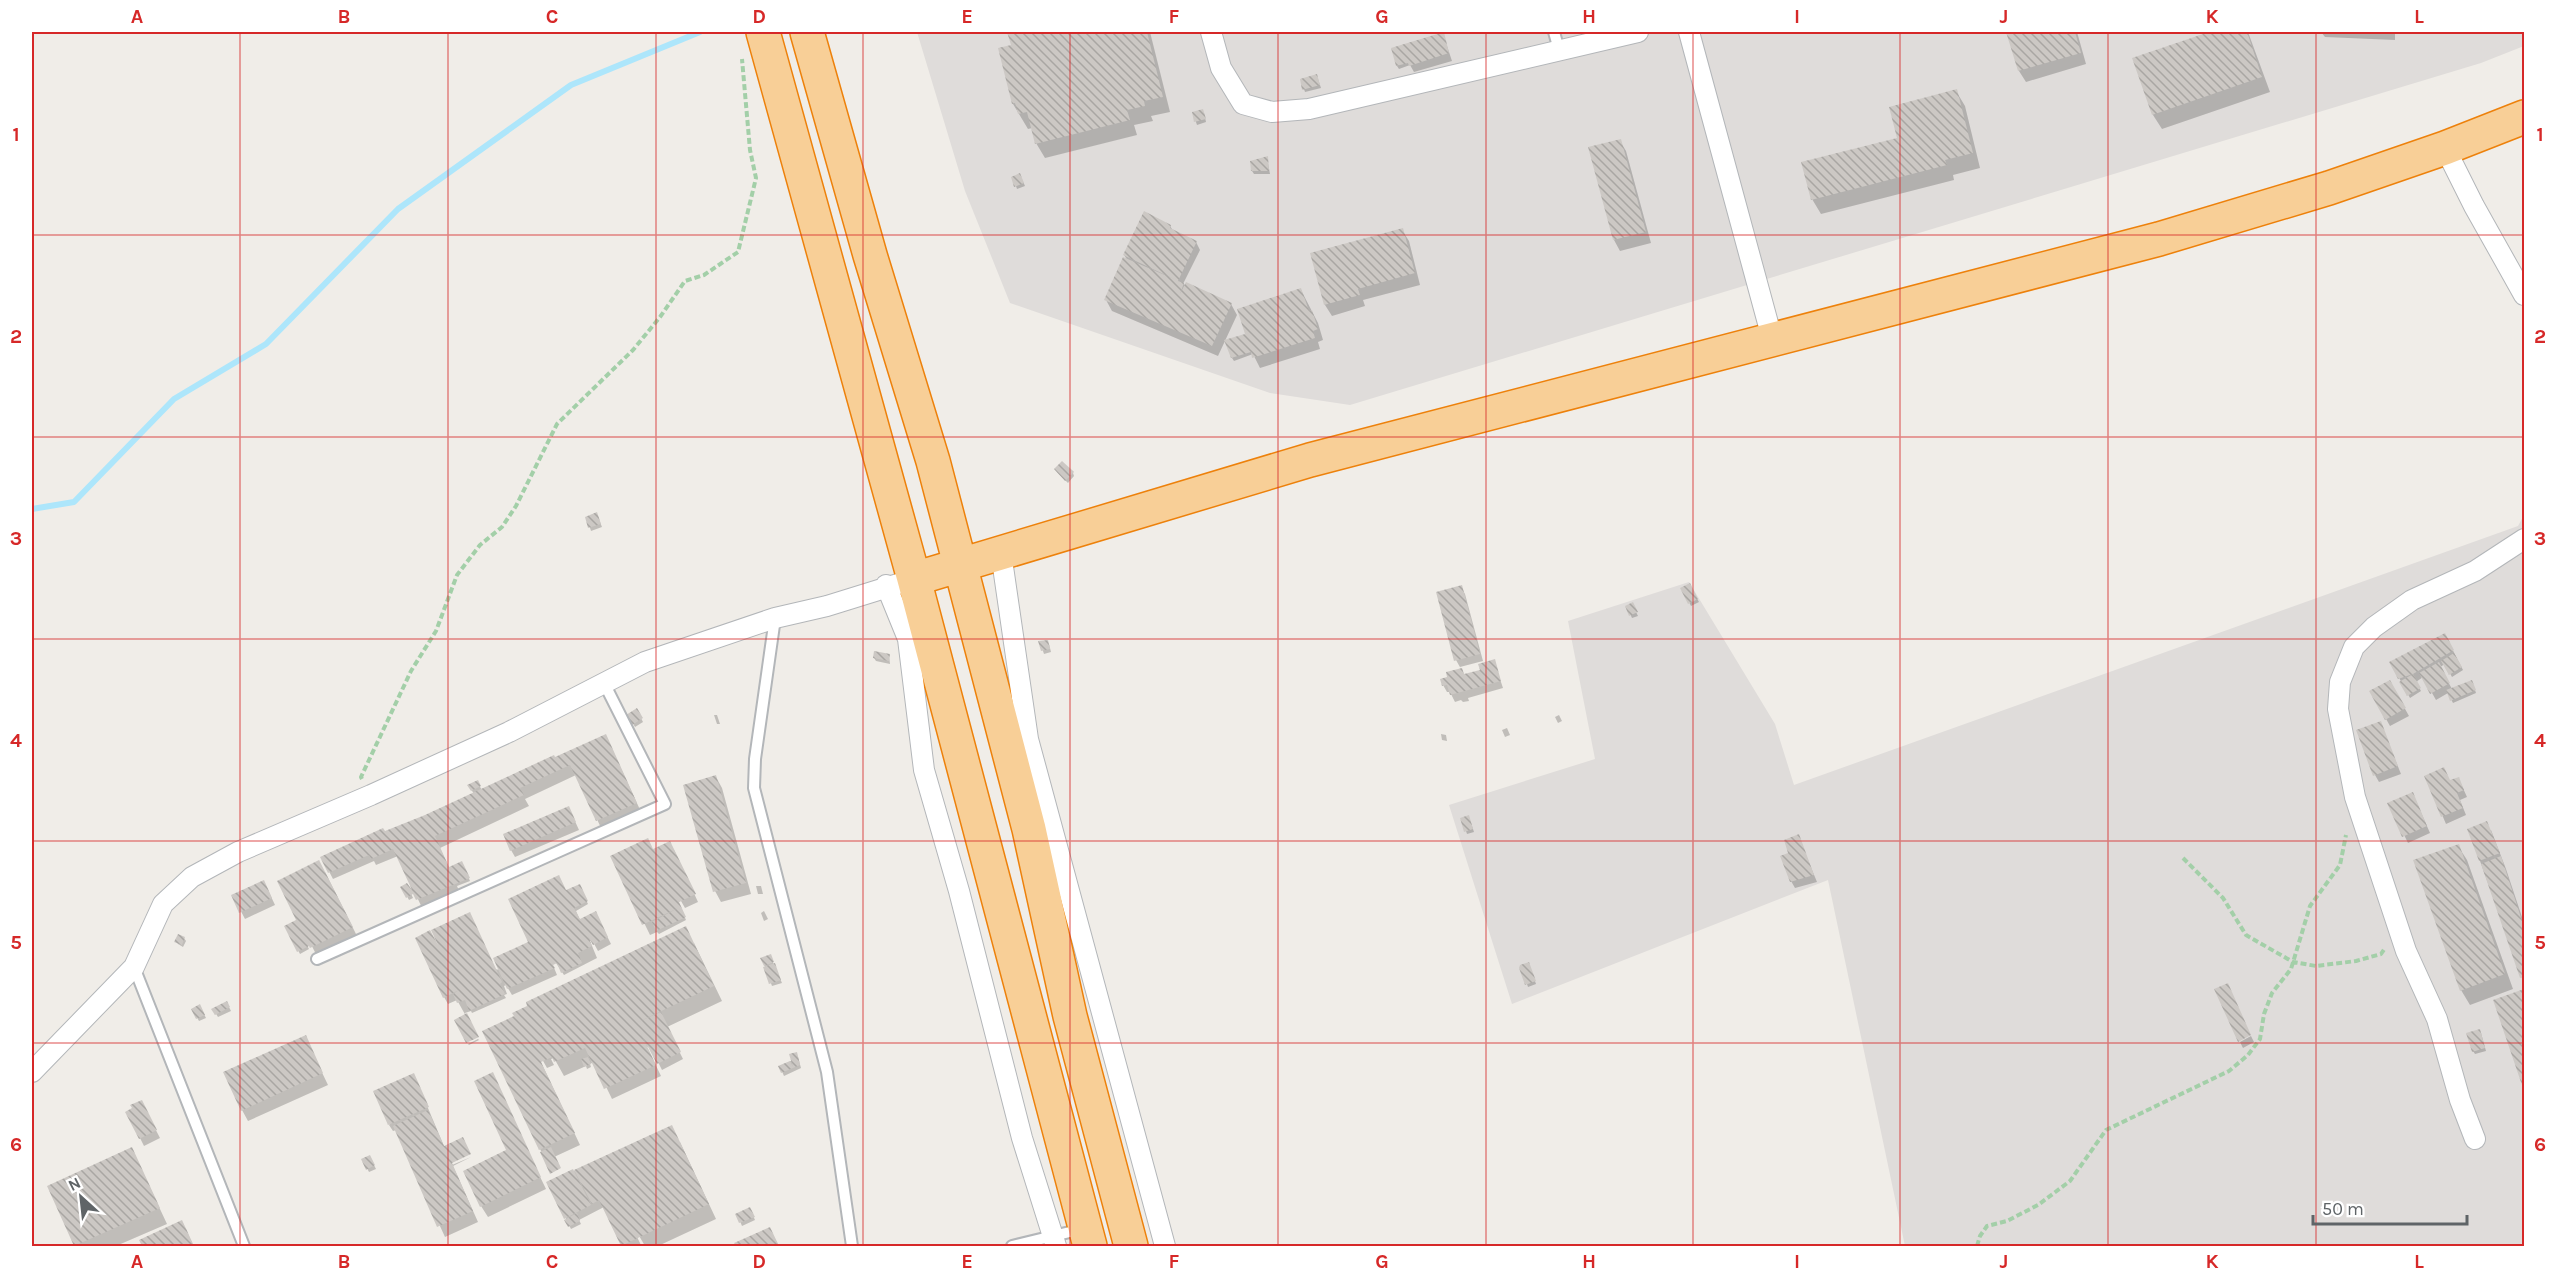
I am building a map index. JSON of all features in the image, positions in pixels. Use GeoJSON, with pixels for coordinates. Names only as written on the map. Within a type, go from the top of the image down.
{"type":"FeatureCollection","features":[{"type":"Feature","properties":{"kind":"highway"},"geometry":{"type":"LineString","coordinates":[[807,32],[870,255],[933,461],[1029,829],[1070,1016],[1131,1246]]}},
{"type":"Feature","properties":{"kind":"highway"},"geometry":{"type":"LineString","coordinates":[[752,39],[900,582],[1088,1237]]}},
{"type":"Feature","properties":{"kind":"highway"},"geometry":{"type":"LineString","coordinates":[[900,582],[1310,460],[2158,239],[2329,188],[2445,148],[2524,117]]}},
{"type":"Feature","properties":{"kind":"street"},"geometry":{"type":"LineString","coordinates":[[1211,32],[1221,68],[1243,104],[1272,112],[1308,109],[1557,41],[1638,32]]}},
{"type":"Feature","properties":{"kind":"street"},"geometry":{"type":"LineString","coordinates":[[1689,32],[1772,338]]}},
{"type":"Feature","properties":{"kind":"street"},"geometry":{"type":"LineString","coordinates":[[2445,148],[2474,206],[2522,283]]}},
{"type":"Feature","properties":{"kind":"street"},"geometry":{"type":"LineString","coordinates":[[2475,1139],[2460,1100],[2437,1019],[2406,951],[2355,797],[2338,709],[2340,682],[2354,647],[2374,627],[2412,600],[2475,571],[2524,539]]}},
{"type":"Feature","properties":{"kind":"street"},"geometry":{"type":"LineString","coordinates":[[1001,553],[1028,740],[1165,1246]]}},
{"type":"Feature","properties":{"kind":"street"},"geometry":{"type":"LineString","coordinates":[[32,1072],[134,967],[162,904],[192,877],[238,852],[509,732],[645,662],[775,618],[827,606],[900,582],[924,770],[1022,1138],[1055,1242]]}},
{"type":"Feature","properties":{"kind":"lane"},"geometry":{"type":"LineString","coordinates":[[775,618],[755,759],[754,788],[827,1072],[852,1246]]}},
{"type":"Feature","properties":{"kind":"lane"},"geometry":{"type":"LineString","coordinates":[[316,959],[665,804],[604,683]]}},
{"type":"Feature","properties":{"kind":"lane"},"geometry":{"type":"LineString","coordinates":[[134,967],[244,1246]]}},
{"type":"Feature","properties":{"kind":"lane"},"geometry":{"type":"LineString","coordinates":[[1012,1246],[1088,1237]]}},
{"type":"Feature","properties":{"kind":"path"},"geometry":{"type":"LineString","coordinates":[[371,795],[361,777],[411,671],[436,631],[458,575],[480,545],[502,527],[516,506],[557,424],[633,350],[685,281],[704,275],[738,252],[756,178],[742,83],[752,39]]}},
{"type":"Feature","properties":{"kind":"path"},"geometry":{"type":"LineString","coordinates":[[1977,1246],[1987,1226],[2007,1221],[2070,1181],[2106,1130],[2229,1071],[2248,1055],[2260,1039],[2264,1014],[2272,993],[2291,969],[2310,906],[2340,865],[2355,797]]}},
{"type":"Feature","properties":{"kind":"path"},"geometry":{"type":"LineString","coordinates":[[2183,858],[2223,898],[2246,934],[2293,962],[2316,966],[2356,961],[2381,954],[2398,928]]}},
{"type":"Feature","properties":{"kind":"shaded area"},"geometry":{"type":"Polygon","coordinates":[[[917,32],[2524,32],[2524,46],[2481,63],[1350,405],[1270,393],[1010,303],[965,191],[917,32]]]}},
{"type":"Feature","properties":{"kind":"shaded area"},"geometry":{"type":"Polygon","coordinates":[[[2524,515],[2524,1246],[1905,1246],[1828,880],[1512,1004],[1449,805],[1595,759],[1568,621],[1689,582],[1775,724],[1794,785],[2518,526],[2524,515]]]}},
{"type":"Feature","properties":{"kind":"building"},"geometry":{"type":"Polygon","coordinates":[[[1007,32],[1147,32],[1163,97],[1144,101],[1145,106],[1127,110],[1130,120],[1035,144],[1027,112],[1018,114],[1015,103],[1012,104],[998,48],[1011,45],[1007,32]]]}},
{"type":"Feature","properties":{"kind":"building"},"geometry":{"type":"Polygon","coordinates":[[[1444,32],[1449,53],[1409,66],[1408,63],[1396,66],[1391,48],[1444,32]]]}},
{"type":"Feature","properties":{"kind":"building"},"geometry":{"type":"Polygon","coordinates":[[[2006,32],[2075,32],[2081,53],[2018,71],[2006,32]]]}},
{"type":"Feature","properties":{"kind":"building"},"geometry":{"type":"Polygon","coordinates":[[[2209,32],[2247,32],[2262,77],[2152,115],[2132,58],[2209,32]]]}},
{"type":"Feature","properties":{"kind":"building"},"geometry":{"type":"Polygon","coordinates":[[[1317,74],[1320,85],[1302,90],[1300,79],[1317,74]]]}},
{"type":"Feature","properties":{"kind":"building"},"geometry":{"type":"Polygon","coordinates":[[[1957,89],[1973,153],[1945,160],[1947,165],[1811,200],[1801,162],[1897,138],[1889,107],[1957,89]]]}},
{"type":"Feature","properties":{"kind":"building"},"geometry":{"type":"Polygon","coordinates":[[[1203,109],[1206,119],[1194,122],[1192,112],[1203,109]]]}},
{"type":"Feature","properties":{"kind":"building"},"geometry":{"type":"Polygon","coordinates":[[[1621,139],[1646,232],[1613,240],[1588,147],[1621,139]]]}},
{"type":"Feature","properties":{"kind":"building"},"geometry":{"type":"Polygon","coordinates":[[[1268,156],[1269,171],[1251,171],[1250,161],[1268,156]]]}},
{"type":"Feature","properties":{"kind":"building"},"geometry":{"type":"Polygon","coordinates":[[[1020,173],[1024,183],[1014,187],[1011,177],[1020,173]]]}},
{"type":"Feature","properties":{"kind":"building"},"geometry":{"type":"Polygon","coordinates":[[[1144,211],[1171,225],[1170,228],[1197,241],[1178,281],[1184,283],[1180,294],[1186,282],[1232,303],[1212,346],[1104,300],[1123,257],[1174,279],[1123,255],[1144,211]]]}},
{"type":"Feature","properties":{"kind":"building"},"geometry":{"type":"Polygon","coordinates":[[[1403,228],[1415,273],[1358,289],[1360,295],[1324,305],[1310,253],[1403,228]]]}},
{"type":"Feature","properties":{"kind":"building"},"geometry":{"type":"Polygon","coordinates":[[[1301,288],[1318,329],[1313,331],[1315,338],[1252,358],[1251,352],[1231,358],[1224,340],[1245,334],[1237,309],[1301,288]]]}},
{"type":"Feature","properties":{"kind":"building"},"geometry":{"type":"Polygon","coordinates":[[[1062,461],[1074,472],[1065,481],[1054,469],[1062,461]]]}},
{"type":"Feature","properties":{"kind":"building"},"geometry":{"type":"Polygon","coordinates":[[[597,512],[601,524],[588,528],[585,517],[597,512]]]}},
{"type":"Feature","properties":{"kind":"building"},"geometry":{"type":"Polygon","coordinates":[[[1690,583],[1698,599],[1688,604],[1680,588],[1690,583]]]}},
{"type":"Feature","properties":{"kind":"building"},"geometry":{"type":"Polygon","coordinates":[[[1462,585],[1480,654],[1454,661],[1436,592],[1462,585]]]}},
{"type":"Feature","properties":{"kind":"building"},"geometry":{"type":"Polygon","coordinates":[[[1633,602],[1638,612],[1629,616],[1625,606],[1633,602]]]}},
{"type":"Feature","properties":{"kind":"building"},"geometry":{"type":"Polygon","coordinates":[[[2445,633],[2454,650],[2413,674],[2398,679],[2389,662],[2445,633]]]}},
{"type":"Feature","properties":{"kind":"building"},"geometry":{"type":"Polygon","coordinates":[[[1048,640],[1050,649],[1041,651],[1038,641],[1048,640]]]}},
{"type":"Feature","properties":{"kind":"building"},"geometry":{"type":"Polygon","coordinates":[[[874,651],[890,654],[889,661],[873,658],[874,651]]]}},
{"type":"Feature","properties":{"kind":"building"},"geometry":{"type":"Polygon","coordinates":[[[2454,653],[2462,667],[2449,675],[2441,661],[2454,653]]]}},
{"type":"Feature","properties":{"kind":"building"},"geometry":{"type":"Polygon","coordinates":[[[1495,659],[1501,681],[1450,695],[1447,685],[1442,686],[1440,679],[1447,677],[1446,672],[1462,668],[1464,674],[1480,670],[1478,664],[1495,659]]]}},
{"type":"Feature","properties":{"kind":"building"},"geometry":{"type":"Polygon","coordinates":[[[2439,662],[2450,683],[2430,694],[2419,673],[2439,662]]]}},
{"type":"Feature","properties":{"kind":"building"},"geometry":{"type":"Polygon","coordinates":[[[2413,674],[2421,688],[2407,696],[2399,682],[2413,674]]]}},
{"type":"Feature","properties":{"kind":"building"},"geometry":{"type":"Polygon","coordinates":[[[2390,680],[2406,708],[2385,720],[2369,691],[2390,680]]]}},
{"type":"Feature","properties":{"kind":"building"},"geometry":{"type":"Polygon","coordinates":[[[2472,680],[2476,690],[2450,701],[2446,690],[2472,680]]]}},
{"type":"Feature","properties":{"kind":"building"},"geometry":{"type":"Polygon","coordinates":[[[637,708],[643,718],[632,725],[626,715],[637,708]]]}},
{"type":"Feature","properties":{"kind":"building"},"geometry":{"type":"Polygon","coordinates":[[[2381,721],[2398,766],[2373,776],[2356,730],[2381,721]]]}},
{"type":"Feature","properties":{"kind":"building"},"geometry":{"type":"Polygon","coordinates":[[[606,734],[637,803],[596,821],[570,765],[520,788],[524,795],[435,836],[449,867],[462,861],[470,878],[416,900],[413,894],[406,898],[400,887],[407,883],[412,890],[393,849],[371,859],[369,855],[328,873],[320,857],[383,828],[385,831],[425,815],[554,755],[555,757],[606,734]]]}},
{"type":"Feature","properties":{"kind":"building"},"geometry":{"type":"Polygon","coordinates":[[[2444,767],[2450,780],[2459,777],[2464,790],[2457,793],[2463,808],[2441,817],[2424,776],[2444,767]]]}},
{"type":"Feature","properties":{"kind":"building"},"geometry":{"type":"Polygon","coordinates":[[[716,775],[746,883],[713,892],[683,785],[716,775]]]}},
{"type":"Feature","properties":{"kind":"building"},"geometry":{"type":"Polygon","coordinates":[[[478,780],[481,786],[471,791],[467,785],[478,780]]]}},
{"type":"Feature","properties":{"kind":"building"},"geometry":{"type":"Polygon","coordinates":[[[2413,792],[2427,826],[2402,837],[2387,803],[2413,792]]]}},
{"type":"Feature","properties":{"kind":"building"},"geometry":{"type":"Polygon","coordinates":[[[569,806],[576,822],[510,851],[503,834],[569,806]]]}},
{"type":"Feature","properties":{"kind":"building"},"geometry":{"type":"Polygon","coordinates":[[[1469,815],[1473,829],[1464,832],[1460,818],[1469,815]]]}},
{"type":"Feature","properties":{"kind":"building"},"geometry":{"type":"Polygon","coordinates":[[[2487,821],[2500,853],[2479,861],[2467,829],[2487,821]]]}},
{"type":"Feature","properties":{"kind":"building"},"geometry":{"type":"Polygon","coordinates":[[[1799,834],[1814,875],[1790,882],[1780,856],[1788,853],[1784,840],[1799,834]]]}},
{"type":"Feature","properties":{"kind":"building"},"geometry":{"type":"Polygon","coordinates":[[[648,838],[653,849],[670,841],[696,894],[679,902],[686,917],[656,931],[652,922],[678,908],[642,925],[610,856],[648,838]]]}},
{"type":"Feature","properties":{"kind":"building"},"geometry":{"type":"Polygon","coordinates":[[[2459,844],[2505,974],[2460,991],[2413,860],[2459,844]]]}},
{"type":"Feature","properties":{"kind":"building"},"geometry":{"type":"Polygon","coordinates":[[[2501,856],[2524,927],[2524,977],[2520,978],[2481,864],[2501,856]]]}},
{"type":"Feature","properties":{"kind":"building"},"geometry":{"type":"Polygon","coordinates":[[[319,860],[353,927],[297,952],[284,926],[296,920],[277,881],[319,860]]]}},
{"type":"Feature","properties":{"kind":"building"},"geometry":{"type":"Polygon","coordinates":[[[559,875],[566,890],[580,884],[588,901],[574,908],[580,919],[596,911],[608,937],[593,945],[588,936],[592,946],[578,953],[582,963],[561,973],[557,963],[553,965],[555,968],[507,989],[493,958],[528,942],[508,899],[559,875]]]}},
{"type":"Feature","properties":{"kind":"building"},"geometry":{"type":"Polygon","coordinates":[[[264,880],[272,898],[239,913],[231,895],[264,880]]]}},
{"type":"Feature","properties":{"kind":"building"},"geometry":{"type":"Polygon","coordinates":[[[470,912],[502,982],[500,984],[505,994],[469,1011],[465,1000],[457,1003],[453,994],[459,990],[443,998],[415,938],[430,930],[438,945],[431,930],[470,912]]]}},
{"type":"Feature","properties":{"kind":"building"},"geometry":{"type":"Polygon","coordinates":[[[686,926],[714,986],[636,1023],[661,1012],[681,1052],[657,1064],[640,1032],[656,1065],[604,1089],[585,1048],[554,1062],[552,1057],[541,1062],[575,1133],[539,1150],[482,1031],[514,1016],[512,1013],[527,1006],[526,1002],[686,926]]]}},
{"type":"Feature","properties":{"kind":"building"},"geometry":{"type":"Polygon","coordinates":[[[178,934],[185,937],[182,945],[174,942],[178,934]]]}},
{"type":"Feature","properties":{"kind":"building"},"geometry":{"type":"Polygon","coordinates":[[[771,954],[774,962],[764,966],[760,958],[771,954]]]}},
{"type":"Feature","properties":{"kind":"building"},"geometry":{"type":"Polygon","coordinates":[[[1529,962],[1536,981],[1525,985],[1519,968],[1520,965],[1529,962]]]}},
{"type":"Feature","properties":{"kind":"building"},"geometry":{"type":"Polygon","coordinates":[[[775,963],[781,980],[769,984],[763,967],[775,963]]]}},
{"type":"Feature","properties":{"kind":"building"},"geometry":{"type":"Polygon","coordinates":[[[2228,983],[2251,1035],[2238,1042],[2214,989],[2228,983]]]}},
{"type":"Feature","properties":{"kind":"building"},"geometry":{"type":"Polygon","coordinates":[[[2524,989],[2524,1091],[2493,1000],[2524,989]]]}},
{"type":"Feature","properties":{"kind":"building"},"geometry":{"type":"Polygon","coordinates":[[[227,1001],[230,1007],[215,1015],[211,1009],[227,1001]]]}},
{"type":"Feature","properties":{"kind":"building"},"geometry":{"type":"Polygon","coordinates":[[[200,1004],[205,1015],[196,1019],[191,1009],[200,1004]]]}},
{"type":"Feature","properties":{"kind":"building"},"geometry":{"type":"Polygon","coordinates":[[[467,1013],[479,1037],[466,1043],[454,1020],[467,1013]]]}},
{"type":"Feature","properties":{"kind":"building"},"geometry":{"type":"Polygon","coordinates":[[[2480,1029],[2485,1048],[2472,1052],[2466,1033],[2480,1029]]]}},
{"type":"Feature","properties":{"kind":"building"},"geometry":{"type":"Polygon","coordinates":[[[306,1035],[323,1073],[241,1111],[223,1072],[306,1035]]]}},
{"type":"Feature","properties":{"kind":"building"},"geometry":{"type":"Polygon","coordinates":[[[797,1052],[800,1065],[781,1073],[778,1066],[790,1061],[793,1067],[789,1054],[797,1052]]]}},
{"type":"Feature","properties":{"kind":"building"},"geometry":{"type":"Polygon","coordinates":[[[588,1057],[591,1064],[584,1067],[581,1059],[588,1057]]]}},
{"type":"Feature","properties":{"kind":"building"},"geometry":{"type":"Polygon","coordinates":[[[493,1072],[541,1177],[480,1207],[463,1171],[506,1150],[474,1081],[493,1072]]]}},
{"type":"Feature","properties":{"kind":"building"},"geometry":{"type":"Polygon","coordinates":[[[414,1073],[429,1107],[388,1125],[373,1091],[414,1073]]]}},
{"type":"Feature","properties":{"kind":"building"},"geometry":{"type":"Polygon","coordinates":[[[142,1100],[157,1130],[139,1139],[125,1112],[132,1108],[130,1105],[142,1100]]]}},
{"type":"Feature","properties":{"kind":"building"},"geometry":{"type":"Polygon","coordinates":[[[428,1110],[444,1146],[463,1137],[471,1154],[452,1163],[473,1211],[437,1227],[393,1126],[428,1110]]]}},
{"type":"Feature","properties":{"kind":"building"},"geometry":{"type":"Polygon","coordinates":[[[672,1125],[709,1204],[621,1246],[599,1200],[592,1204],[574,1170],[672,1125]]]}},
{"type":"Feature","properties":{"kind":"building"},"geometry":{"type":"Polygon","coordinates":[[[132,1147],[160,1208],[74,1246],[47,1186],[132,1147]]]}},
{"type":"Feature","properties":{"kind":"building"},"geometry":{"type":"Polygon","coordinates":[[[551,1147],[561,1168],[550,1174],[540,1152],[551,1147]]]}},
{"type":"Feature","properties":{"kind":"building"},"geometry":{"type":"Polygon","coordinates":[[[370,1155],[375,1165],[366,1170],[361,1159],[370,1155]]]}},
{"type":"Feature","properties":{"kind":"building"},"geometry":{"type":"Polygon","coordinates":[[[573,1169],[591,1205],[564,1219],[546,1182],[573,1169]]]}},
{"type":"Feature","properties":{"kind":"building"},"geometry":{"type":"Polygon","coordinates":[[[750,1207],[755,1217],[739,1223],[735,1214],[750,1207]]]}},
{"type":"Feature","properties":{"kind":"building"},"geometry":{"type":"Polygon","coordinates":[[[577,1213],[580,1221],[568,1227],[564,1220],[577,1213]]]}},
{"type":"Feature","properties":{"kind":"building"},"geometry":{"type":"Polygon","coordinates":[[[182,1220],[194,1246],[142,1246],[139,1240],[182,1220]]]}},
{"type":"Feature","properties":{"kind":"building"},"geometry":{"type":"Polygon","coordinates":[[[770,1227],[779,1246],[736,1246],[734,1243],[770,1227]]]}},
{"type":"Feature","properties":{"kind":"waterway"},"geometry":{"type":"LineString","coordinates":[[32,509],[74,502],[174,399],[266,344],[398,209],[571,85],[700,32]]}}]}
